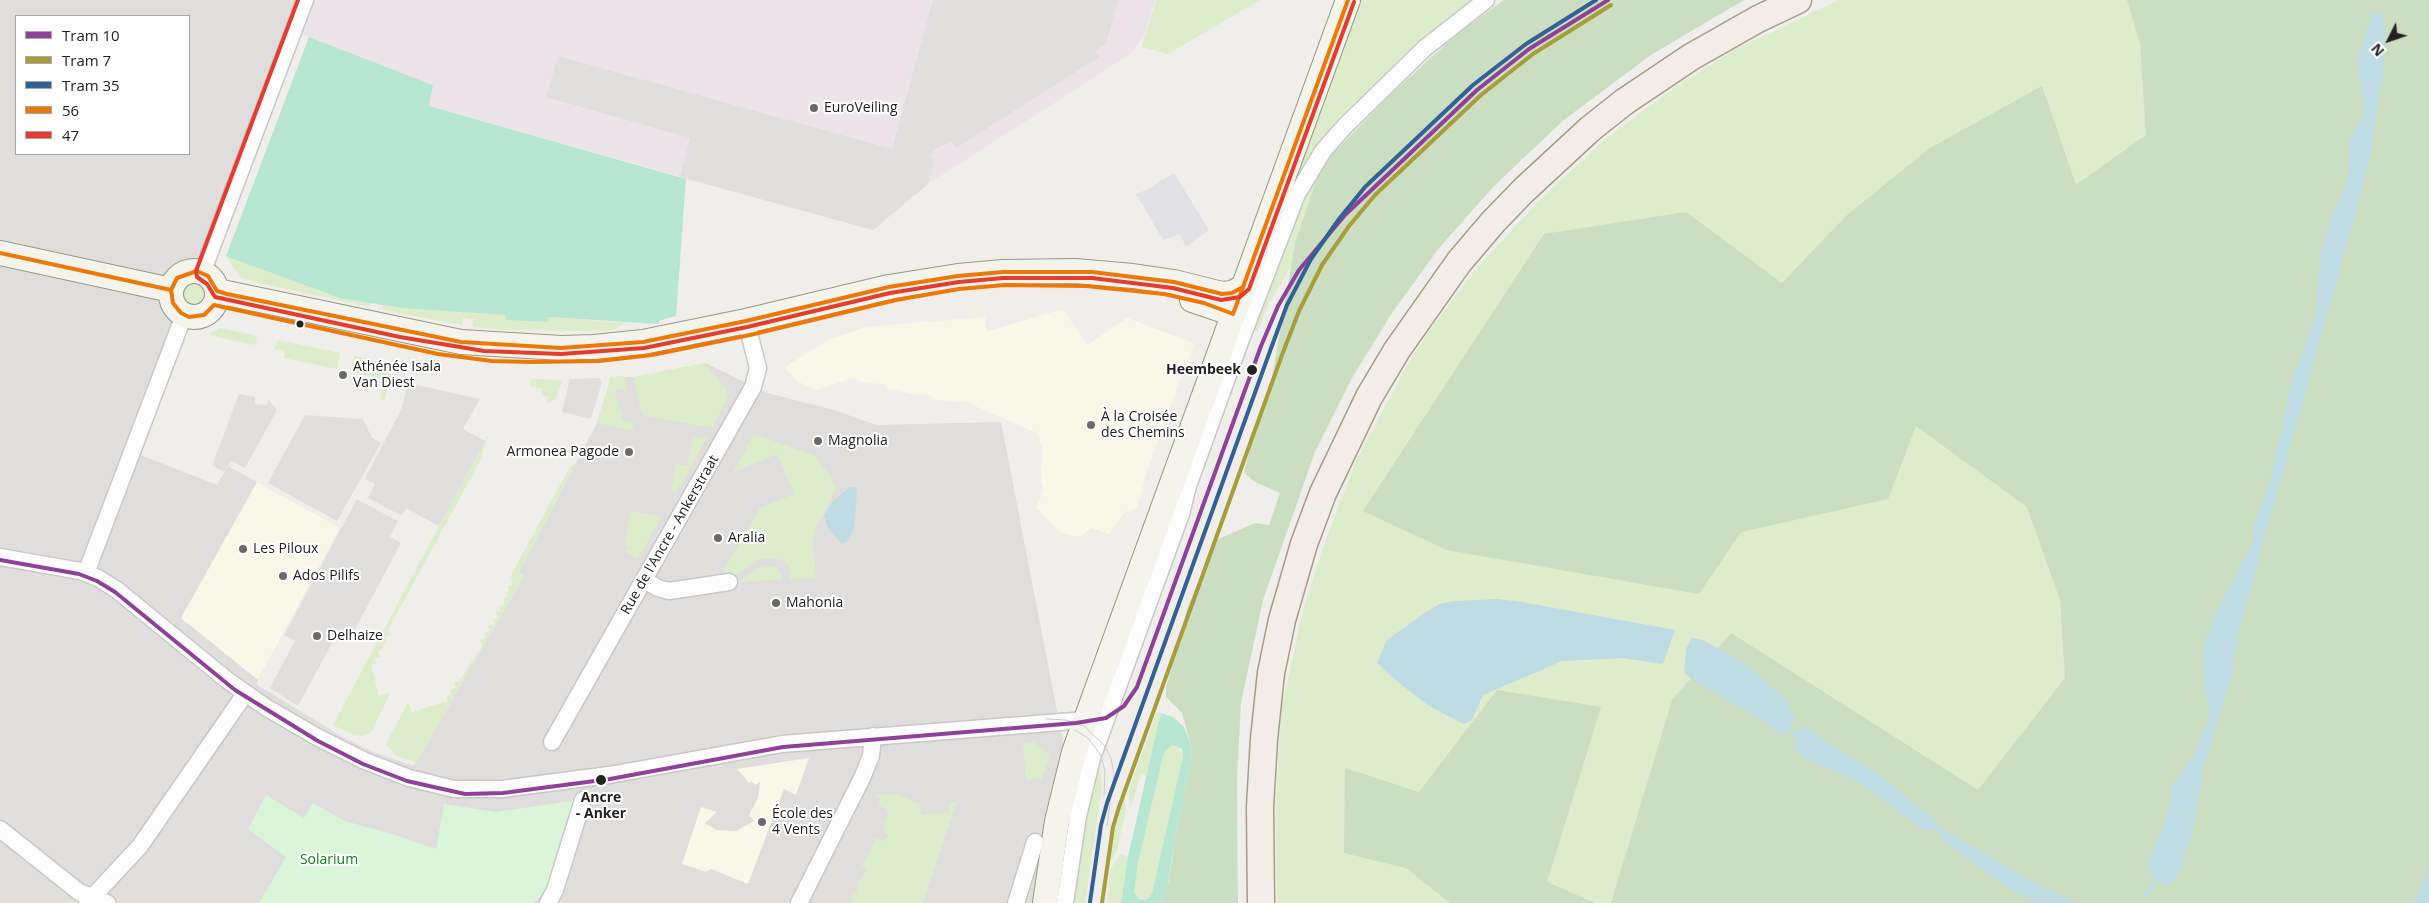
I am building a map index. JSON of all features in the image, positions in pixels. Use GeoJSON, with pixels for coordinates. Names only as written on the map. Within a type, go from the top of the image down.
{"type":"FeatureCollection","features":[{"type":"Feature","properties":{"kind":"main road"},"geometry":{"type":"LineString","coordinates":[[1261,903],[1260,806],[1264,739],[1271,673],[1282,620],[1304,544],[1324,493],[1361,412],[1392,358],[1442,284],[1488,229],[1524,190],[1590,129],[1624,102],[1691,57],[1740,28],[1798,0]]}},
{"type":"Feature","properties":{"kind":"street"},"geometry":{"type":"LineString","coordinates":[[305,0],[211,290],[208,313],[199,317],[184,315],[174,307],[171,290],[174,282],[182,275],[192,271],[211,290],[438,354],[492,361],[573,363],[652,355],[889,287],[958,276],[1003,272],[1067,271],[1117,274],[1174,282],[1222,294],[1232,293],[1243,287]]}},
{"type":"Feature","properties":{"kind":"street"},"geometry":{"type":"LineString","coordinates":[[1045,903],[1050,860],[1066,780],[1086,720],[1348,0]]}},
{"type":"Feature","properties":{"kind":"street"},"geometry":{"type":"LineString","coordinates":[[1065,903],[1078,816],[1096,747],[1181,514],[1188,486],[1243,332],[1296,194],[1320,156],[1345,126],[1425,48],[1486,0]]}},
{"type":"Feature","properties":{"kind":"street"},"geometry":{"type":"LineString","coordinates":[[0,253],[171,290]]}},
{"type":"Feature","properties":{"kind":"street"},"geometry":{"type":"LineString","coordinates":[[748,328],[959,289],[1012,285],[1086,286],[1164,294],[1204,303],[1233,314]]}},
{"type":"Feature","properties":{"kind":"street"},"geometry":{"type":"LineString","coordinates":[[86,573],[184,315]]}},
{"type":"Feature","properties":{"kind":"street","name":"Rue de l'Ancre - Ankerstraat"},"geometry":{"type":"LineString","coordinates":[[552,742],[756,382],[758,368],[748,328]]}},
{"type":"Feature","properties":{"kind":"street"},"geometry":{"type":"LineString","coordinates":[[0,557],[86,573],[117,590],[245,694],[319,738],[364,761],[409,778],[465,791],[502,789],[628,772],[762,746],[1086,720]]}},
{"type":"Feature","properties":{"kind":"street"},"geometry":{"type":"LineString","coordinates":[[644,580],[658,588],[669,591],[729,582]]}},
{"type":"Feature","properties":{"kind":"street"},"geometry":{"type":"LineString","coordinates":[[0,829],[78,892],[96,901],[140,846],[245,694]]}},
{"type":"Feature","properties":{"kind":"street"},"geometry":{"type":"LineString","coordinates":[[799,903],[862,778],[871,756],[873,736]]}},
{"type":"Feature","properties":{"kind":"street"},"geometry":{"type":"LineString","coordinates":[[548,903],[554,892],[583,800]]}},
{"type":"Feature","properties":{"kind":"street"},"geometry":{"type":"LineString","coordinates":[[1016,903],[1035,842]]}},
{"type":"Feature","properties":{"kind":"shaded area"},"geometry":{"type":"Polygon","coordinates":[[[0,0],[306,0],[214,255],[138,454],[217,485],[228,466],[340,528],[256,684],[341,736],[373,752],[414,766],[524,576],[519,572],[597,423],[611,377],[634,377],[705,363],[767,393],[834,410],[876,425],[1001,422],[1065,752],[1039,903],[0,903],[0,0]]]}},
{"type":"Feature","properties":{"kind":"shaded area"},"geometry":{"type":"Polygon","coordinates":[[[306,0],[1155,0],[1144,36],[1129,55],[928,184],[873,230],[429,106],[433,85],[294,31],[306,0]]]}},
{"type":"Feature","properties":{"kind":"shaded area"},"geometry":{"type":"Polygon","coordinates":[[[933,0],[1118,0],[1106,44],[1095,51],[1099,57],[956,148],[951,142],[933,150],[931,158],[934,159],[928,184],[873,230],[680,177],[690,138],[546,97],[558,56],[892,149],[933,0]]]}},
{"type":"Feature","properties":{"kind":"shaded area"},"geometry":{"type":"Polygon","coordinates":[[[1174,173],[1209,230],[1186,247],[1180,234],[1163,240],[1136,194],[1174,173]]]}},
{"type":"Feature","properties":{"kind":"shaded area","name":"À la Croisée des Chemins"},"geometry":{"type":"Polygon","coordinates":[[[1063,309],[1087,345],[1127,318],[1194,343],[1148,468],[1137,508],[1125,512],[1109,534],[1091,528],[1079,537],[1061,533],[1036,508],[1044,490],[1041,480],[1043,451],[1037,433],[966,402],[936,400],[927,394],[916,395],[888,389],[884,384],[865,383],[853,378],[816,390],[795,380],[785,367],[828,340],[866,327],[985,317],[986,332],[1063,309]]]}},
{"type":"Feature","properties":{"kind":"shaded area"},"geometry":{"type":"Polygon","coordinates":[[[600,378],[602,382],[591,419],[562,412],[570,379],[600,378]]]}},
{"type":"Feature","properties":{"kind":"shaded area"},"geometry":{"type":"Polygon","coordinates":[[[408,383],[480,399],[463,429],[485,441],[439,526],[406,508],[402,516],[368,498],[375,484],[365,479],[402,408],[408,383]]]}},
{"type":"Feature","properties":{"kind":"shaded area"},"geometry":{"type":"Polygon","coordinates":[[[239,394],[255,397],[255,404],[267,405],[268,399],[277,410],[245,468],[231,461],[224,472],[212,466],[239,394]]]}},
{"type":"Feature","properties":{"kind":"shaded area"},"geometry":{"type":"Polygon","coordinates":[[[305,415],[363,419],[372,438],[381,443],[337,521],[268,483],[305,415]]]}},
{"type":"Feature","properties":{"kind":"shaded area"},"geometry":{"type":"Polygon","coordinates":[[[257,482],[340,528],[258,680],[181,618],[257,482]]]}},
{"type":"Feature","properties":{"kind":"shaded area"},"geometry":{"type":"Polygon","coordinates":[[[357,499],[398,521],[390,537],[401,543],[350,639],[338,632],[298,706],[270,688],[295,641],[284,635],[357,499]]]}},
{"type":"Feature","properties":{"kind":"shaded area"},"geometry":{"type":"Polygon","coordinates":[[[809,729],[809,734],[695,751],[695,747],[809,729]]]}},
{"type":"Feature","properties":{"kind":"shaded area","name":"École des 4 Vents"},"geometry":{"type":"Polygon","coordinates":[[[809,758],[796,795],[784,789],[748,884],[711,869],[706,872],[682,864],[701,807],[717,812],[705,823],[716,830],[736,831],[754,821],[749,815],[758,798],[760,782],[755,785],[751,781],[749,783],[737,769],[809,758]]]}},
{"type":"Feature","properties":{"kind":"green space"},"geometry":{"type":"Polygon","coordinates":[[[1156,0],[1260,0],[1168,54],[1142,47],[1156,0]]]}},
{"type":"Feature","properties":{"kind":"green space"},"geometry":{"type":"Polygon","coordinates":[[[1355,0],[1478,0],[1329,137],[1241,327],[1355,0]]]}},
{"type":"Feature","properties":{"kind":"green space"},"geometry":{"type":"Polygon","coordinates":[[[1504,0],[1744,0],[1651,55],[1565,119],[1495,185],[1439,248],[1392,313],[1352,378],[1315,452],[1263,600],[1241,703],[1237,777],[1238,903],[1162,903],[1169,880],[1175,838],[1192,757],[1191,745],[1182,713],[1166,697],[1166,688],[1188,606],[1216,540],[1255,523],[1269,525],[1280,493],[1255,482],[1244,473],[1257,420],[1272,378],[1295,243],[1318,176],[1330,157],[1388,97],[1457,34],[1504,0]]]}},
{"type":"Feature","properties":{"kind":"green space"},"geometry":{"type":"Polygon","coordinates":[[[1839,0],[2429,0],[2429,903],[1277,903],[1276,809],[1281,711],[1303,610],[1325,542],[1356,461],[1407,365],[1429,331],[1474,271],[1537,203],[1603,141],[1675,87],[1734,50],[1839,0]]]}},
{"type":"Feature","properties":{"kind":"green space"},"geometry":{"type":"Polygon","coordinates":[[[2127,0],[2429,0],[2429,866],[2415,903],[1611,903],[1672,700],[1731,633],[1978,790],[2065,678],[2060,600],[2027,507],[1916,426],[1888,499],[1741,532],[1699,594],[1447,550],[1363,511],[1544,234],[1686,212],[1782,283],[1846,216],[1930,148],[2042,86],[2076,185],[2146,135],[2140,43],[2127,0]]]}},
{"type":"Feature","properties":{"kind":"green space"},"geometry":{"type":"Polygon","coordinates":[[[309,37],[433,85],[429,106],[686,179],[676,316],[659,321],[659,324],[548,317],[547,322],[506,320],[506,315],[403,308],[340,298],[226,256],[309,37]]]}},
{"type":"Feature","properties":{"kind":"green space"},"geometry":{"type":"Polygon","coordinates":[[[1318,176],[1295,243],[1291,266],[1270,302],[1257,332],[1249,329],[1303,200],[1318,176]]]}},
{"type":"Feature","properties":{"kind":"green space"},"geometry":{"type":"Polygon","coordinates":[[[228,253],[346,297],[372,303],[370,307],[258,283],[240,277],[226,256],[228,253]]]}},
{"type":"Feature","properties":{"kind":"green space"},"geometry":{"type":"Polygon","coordinates":[[[194,284],[201,287],[204,294],[201,301],[194,304],[187,301],[184,294],[187,287],[194,284]]]}},
{"type":"Feature","properties":{"kind":"green space"},"geometry":{"type":"Polygon","coordinates":[[[383,305],[506,315],[506,320],[547,322],[547,317],[625,323],[613,330],[603,331],[506,330],[473,327],[474,319],[463,318],[462,325],[383,310],[383,305]]]}},
{"type":"Feature","properties":{"kind":"green space"},"geometry":{"type":"Polygon","coordinates":[[[220,328],[254,335],[257,337],[255,345],[212,336],[210,333],[220,328]]]}},
{"type":"Feature","properties":{"kind":"green space"},"geometry":{"type":"Polygon","coordinates":[[[278,340],[340,353],[337,369],[284,358],[285,352],[274,349],[278,340]]]}},
{"type":"Feature","properties":{"kind":"green space"},"geometry":{"type":"Polygon","coordinates":[[[354,356],[392,364],[385,400],[380,399],[384,379],[351,372],[354,356]]]}},
{"type":"Feature","properties":{"kind":"green space"},"geometry":{"type":"Polygon","coordinates":[[[705,363],[725,387],[728,397],[712,428],[645,416],[641,411],[634,377],[705,363]]]}},
{"type":"Feature","properties":{"kind":"green space"},"geometry":{"type":"Polygon","coordinates":[[[624,376],[627,391],[616,389],[615,394],[617,395],[616,400],[619,401],[617,406],[620,407],[620,412],[622,413],[621,420],[634,423],[632,431],[597,423],[611,377],[624,376]]]}},
{"type":"Feature","properties":{"kind":"green space"},"geometry":{"type":"Polygon","coordinates":[[[531,379],[562,380],[556,399],[547,403],[548,396],[541,395],[542,389],[530,386],[531,379]]]}},
{"type":"Feature","properties":{"kind":"green space"},"geometry":{"type":"Polygon","coordinates":[[[488,434],[480,461],[388,630],[390,636],[385,637],[387,643],[382,644],[383,649],[378,651],[380,657],[374,658],[376,664],[371,665],[379,696],[390,693],[369,734],[362,736],[353,735],[333,725],[488,434]]]}},
{"type":"Feature","properties":{"kind":"green space"},"geometry":{"type":"Polygon","coordinates":[[[754,434],[816,456],[837,487],[817,526],[813,543],[816,578],[790,579],[789,566],[784,561],[774,558],[757,560],[732,578],[719,578],[760,508],[794,494],[777,454],[733,473],[754,434]]]}},
{"type":"Feature","properties":{"kind":"green space"},"geometry":{"type":"Polygon","coordinates":[[[693,436],[707,438],[675,494],[671,492],[676,464],[687,466],[693,436]]]}},
{"type":"Feature","properties":{"kind":"green space"},"geometry":{"type":"Polygon","coordinates":[[[577,463],[519,572],[524,576],[416,762],[395,755],[386,744],[408,702],[412,712],[447,701],[446,696],[452,695],[450,690],[456,688],[454,683],[459,681],[482,646],[480,640],[486,638],[484,633],[490,631],[488,626],[494,624],[493,619],[498,618],[496,612],[501,611],[499,606],[504,604],[503,599],[508,597],[508,586],[513,584],[511,579],[512,573],[570,467],[577,463]]]}},
{"type":"Feature","properties":{"kind":"green space"},"geometry":{"type":"Polygon","coordinates":[[[631,511],[661,517],[638,559],[626,552],[628,548],[624,544],[631,511]]]}},
{"type":"Feature","properties":{"kind":"green space"},"geometry":{"type":"Polygon","coordinates":[[[774,566],[779,569],[782,579],[739,582],[758,568],[774,566]]]}},
{"type":"Feature","properties":{"kind":"green space"},"geometry":{"type":"Polygon","coordinates":[[[1497,690],[1601,707],[1547,882],[1595,903],[1450,903],[1406,868],[1344,853],[1345,768],[1419,792],[1497,690]]]}},
{"type":"Feature","properties":{"kind":"green space"},"geometry":{"type":"Polygon","coordinates":[[[1157,712],[1161,713],[1149,776],[1141,774],[1130,810],[1129,790],[1157,712]]]}},
{"type":"Feature","properties":{"kind":"green space"},"geometry":{"type":"Polygon","coordinates":[[[1161,713],[1173,717],[1184,727],[1191,745],[1192,757],[1175,838],[1167,889],[1162,903],[1121,903],[1128,856],[1161,713]],[[1173,745],[1164,752],[1138,863],[1134,893],[1141,900],[1148,899],[1152,893],[1183,756],[1182,749],[1173,745]]]}},
{"type":"Feature","properties":{"kind":"green space"},"geometry":{"type":"Polygon","coordinates":[[[1034,742],[1050,756],[1042,779],[1026,780],[1023,743],[1034,742]]]}},
{"type":"Feature","properties":{"kind":"green space"},"geometry":{"type":"Polygon","coordinates":[[[1169,746],[1179,747],[1183,756],[1152,893],[1148,899],[1141,900],[1134,893],[1138,863],[1164,752],[1169,746]]]}},
{"type":"Feature","properties":{"kind":"green space"},"geometry":{"type":"Polygon","coordinates":[[[1099,760],[1102,787],[1085,903],[1070,903],[1074,862],[1099,760]]]}},
{"type":"Feature","properties":{"kind":"green space"},"geometry":{"type":"Polygon","coordinates":[[[1124,791],[1126,810],[1117,851],[1106,868],[1114,827],[1124,791]]]}},
{"type":"Feature","properties":{"kind":"green space"},"geometry":{"type":"Polygon","coordinates":[[[895,794],[920,804],[921,815],[949,812],[949,802],[957,801],[923,903],[851,903],[853,898],[850,897],[857,891],[858,882],[867,870],[862,866],[876,838],[885,841],[888,835],[883,832],[886,826],[883,825],[888,814],[886,809],[878,805],[880,799],[874,796],[895,794]]]}},
{"type":"Feature","properties":{"kind":"green space","name":"Solarium"},"geometry":{"type":"Polygon","coordinates":[[[266,795],[304,818],[313,803],[345,821],[436,849],[444,804],[496,812],[578,800],[551,888],[532,903],[259,903],[286,857],[248,829],[266,795]]]}},
{"type":"Feature","properties":{"kind":"green space"},"geometry":{"type":"Polygon","coordinates":[[[1120,854],[1128,856],[1121,903],[1107,903],[1110,870],[1120,854]]]}},
{"type":"Feature","properties":{"kind":"water"},"geometry":{"type":"Polygon","coordinates":[[[2376,11],[2382,14],[2386,29],[2383,71],[2370,158],[2240,627],[2232,673],[2203,771],[2192,836],[2181,868],[2173,882],[2166,885],[2151,876],[2148,862],[2166,820],[2172,785],[2192,758],[2210,716],[2203,678],[2203,647],[2216,612],[2253,542],[2254,523],[2270,482],[2292,379],[2316,314],[2320,256],[2330,221],[2348,177],[2349,141],[2364,113],[2357,59],[2372,13],[2376,11]]]}},
{"type":"Feature","properties":{"kind":"water"},"geometry":{"type":"Polygon","coordinates":[[[850,487],[856,487],[857,493],[854,527],[848,541],[842,544],[829,530],[824,516],[833,501],[850,487]]]}},
{"type":"Feature","properties":{"kind":"water"},"geometry":{"type":"Polygon","coordinates":[[[1497,599],[1675,630],[1663,664],[1622,658],[1562,661],[1483,695],[1472,720],[1464,724],[1429,706],[1377,663],[1387,640],[1440,604],[1455,601],[1497,599]]]}},
{"type":"Feature","properties":{"kind":"water"},"geometry":{"type":"Polygon","coordinates":[[[1692,638],[1703,640],[1746,664],[1787,701],[1795,719],[1783,736],[1762,720],[1697,683],[1684,673],[1686,649],[1692,638]]]}},
{"type":"Feature","properties":{"kind":"water"},"geometry":{"type":"Polygon","coordinates":[[[1806,726],[1830,745],[1882,776],[1919,808],[1933,817],[1935,821],[1932,829],[1925,831],[1856,780],[1805,759],[1794,746],[1799,729],[1806,726]]]}},
{"type":"Feature","properties":{"kind":"water"},"geometry":{"type":"Polygon","coordinates":[[[1945,830],[2029,880],[2076,903],[2036,903],[2032,901],[2007,887],[1942,840],[1941,837],[1945,830]]]}},
{"type":"Feature","properties":{"kind":"water"},"geometry":{"type":"Polygon","coordinates":[[[2429,866],[2429,903],[2415,903],[2416,899],[2429,866]]]}},
{"type":"Feature","properties":{"kind":"waterway"},"geometry":{"type":"LineString","coordinates":[[1784,725],[1801,739]]}},
{"type":"Feature","properties":{"kind":"waterway"},"geometry":{"type":"LineString","coordinates":[[1929,821],[1946,836]]}},
{"type":"Feature","properties":{"kind":"waterway"},"geometry":{"type":"LineString","coordinates":[[2146,894],[2161,876]]}},
{"type":"Feature","properties":{"kind":"tram line","name":"35"},"geometry":{"type":"LineString","coordinates":[[1090,902],[1101,825],[1107,803],[1287,305],[1311,259],[1339,219],[1365,187],[1473,85],[1526,44],[1596,0]]}},
{"type":"Feature","properties":{"kind":"tram line","name":"10"},"geometry":{"type":"LineString","coordinates":[[0,560],[79,574],[97,581],[115,592],[235,690],[318,741],[363,764],[407,781],[465,794],[503,793],[610,779],[783,747],[1076,723],[1106,718],[1124,706],[1137,687],[1261,346],[1278,306],[1299,270],[1345,215],[1477,90],[1529,49],[1608,0]]}},
{"type":"Feature","properties":{"kind":"tram line","name":"7"},"geometry":{"type":"LineString","coordinates":[[1102,903],[1113,827],[1119,807],[1282,355],[1299,311],[1322,265],[1349,226],[1375,195],[1481,95],[1533,54],[1611,5]]}},
{"type":"Feature","properties":{"kind":"tram line"},"geometry":{"type":"LineString","coordinates":[[1046,719],[1066,720],[1084,726],[1104,745],[1111,758],[1114,774],[1107,826]]}},
{"type":"Feature","properties":{"kind":"tram line"},"geometry":{"type":"LineString","coordinates":[[1075,730],[1088,738],[1100,754],[1105,770],[1104,796]]}},
{"type":"Feature","properties":{"kind":"transit line","name":"47"},"geometry":{"type":"LineString","coordinates":[[298,0],[196,271],[197,277],[207,284],[215,297],[400,337],[484,351],[561,354],[644,348],[747,327],[890,293],[959,282],[1003,278],[1092,278],[1173,288],[1221,300],[1240,297],[1249,289],[1354,2]]}},
{"type":"Feature","properties":{"kind":"transit line","name":"56"},"geometry":{"type":"LineString","coordinates":[[1243,287],[1348,0]]}},
{"type":"Feature","properties":{"kind":"transit line","name":"56"},"geometry":{"type":"LineString","coordinates":[[0,253],[171,290]]}},
{"type":"Feature","properties":{"kind":"transit line","name":"56"},"geometry":{"type":"LineString","coordinates":[[197,271],[208,276],[217,291],[227,294],[461,342],[561,348],[643,342],[746,321],[889,287],[958,276],[1003,272],[1092,272],[1174,282],[1222,294],[1232,293],[1243,287],[1233,314],[1204,303],[1164,294],[1086,286],[1004,285],[959,289],[896,300],[750,335],[652,355],[599,361],[532,362],[492,361],[438,354],[214,305],[204,315],[189,317],[181,313],[173,303],[171,290],[177,278],[197,271]]}},
{"type":"Feature","properties":{"kind":"place","name":"EuroVeiling"},"geometry":{"type":"Point","coordinates":[814,108]}},
{"type":"Feature","properties":{"kind":"place","name":"Heembeek"},"geometry":{"type":"Point","coordinates":[1252,370]}},
{"type":"Feature","properties":{"kind":"place","name":"Athénée Isala Van Diest"},"geometry":{"type":"Point","coordinates":[343,375]}},
{"type":"Feature","properties":{"kind":"place","name":"À la Croisée des Chemins"},"geometry":{"type":"Point","coordinates":[1091,425]}},
{"type":"Feature","properties":{"kind":"place","name":"Magnolia"},"geometry":{"type":"Point","coordinates":[818,441]}},
{"type":"Feature","properties":{"kind":"place","name":"Armonea Pagode"},"geometry":{"type":"Point","coordinates":[629,452]}},
{"type":"Feature","properties":{"kind":"place","name":"Aralia"},"geometry":{"type":"Point","coordinates":[718,538]}},
{"type":"Feature","properties":{"kind":"place","name":"Les Piloux"},"geometry":{"type":"Point","coordinates":[243,549]}},
{"type":"Feature","properties":{"kind":"place","name":"Ados Pilifs"},"geometry":{"type":"Point","coordinates":[283,576]}},
{"type":"Feature","properties":{"kind":"place","name":"Mahonia"},"geometry":{"type":"Point","coordinates":[776,603]}},
{"type":"Feature","properties":{"kind":"place","name":"Delhaize"},"geometry":{"type":"Point","coordinates":[317,636]}},
{"type":"Feature","properties":{"kind":"place","name":"Ancre - Anker"},"geometry":{"type":"Point","coordinates":[601,780]}},
{"type":"Feature","properties":{"kind":"place","name":"École des 4 Vents"},"geometry":{"type":"Point","coordinates":[762,822]}}]}
